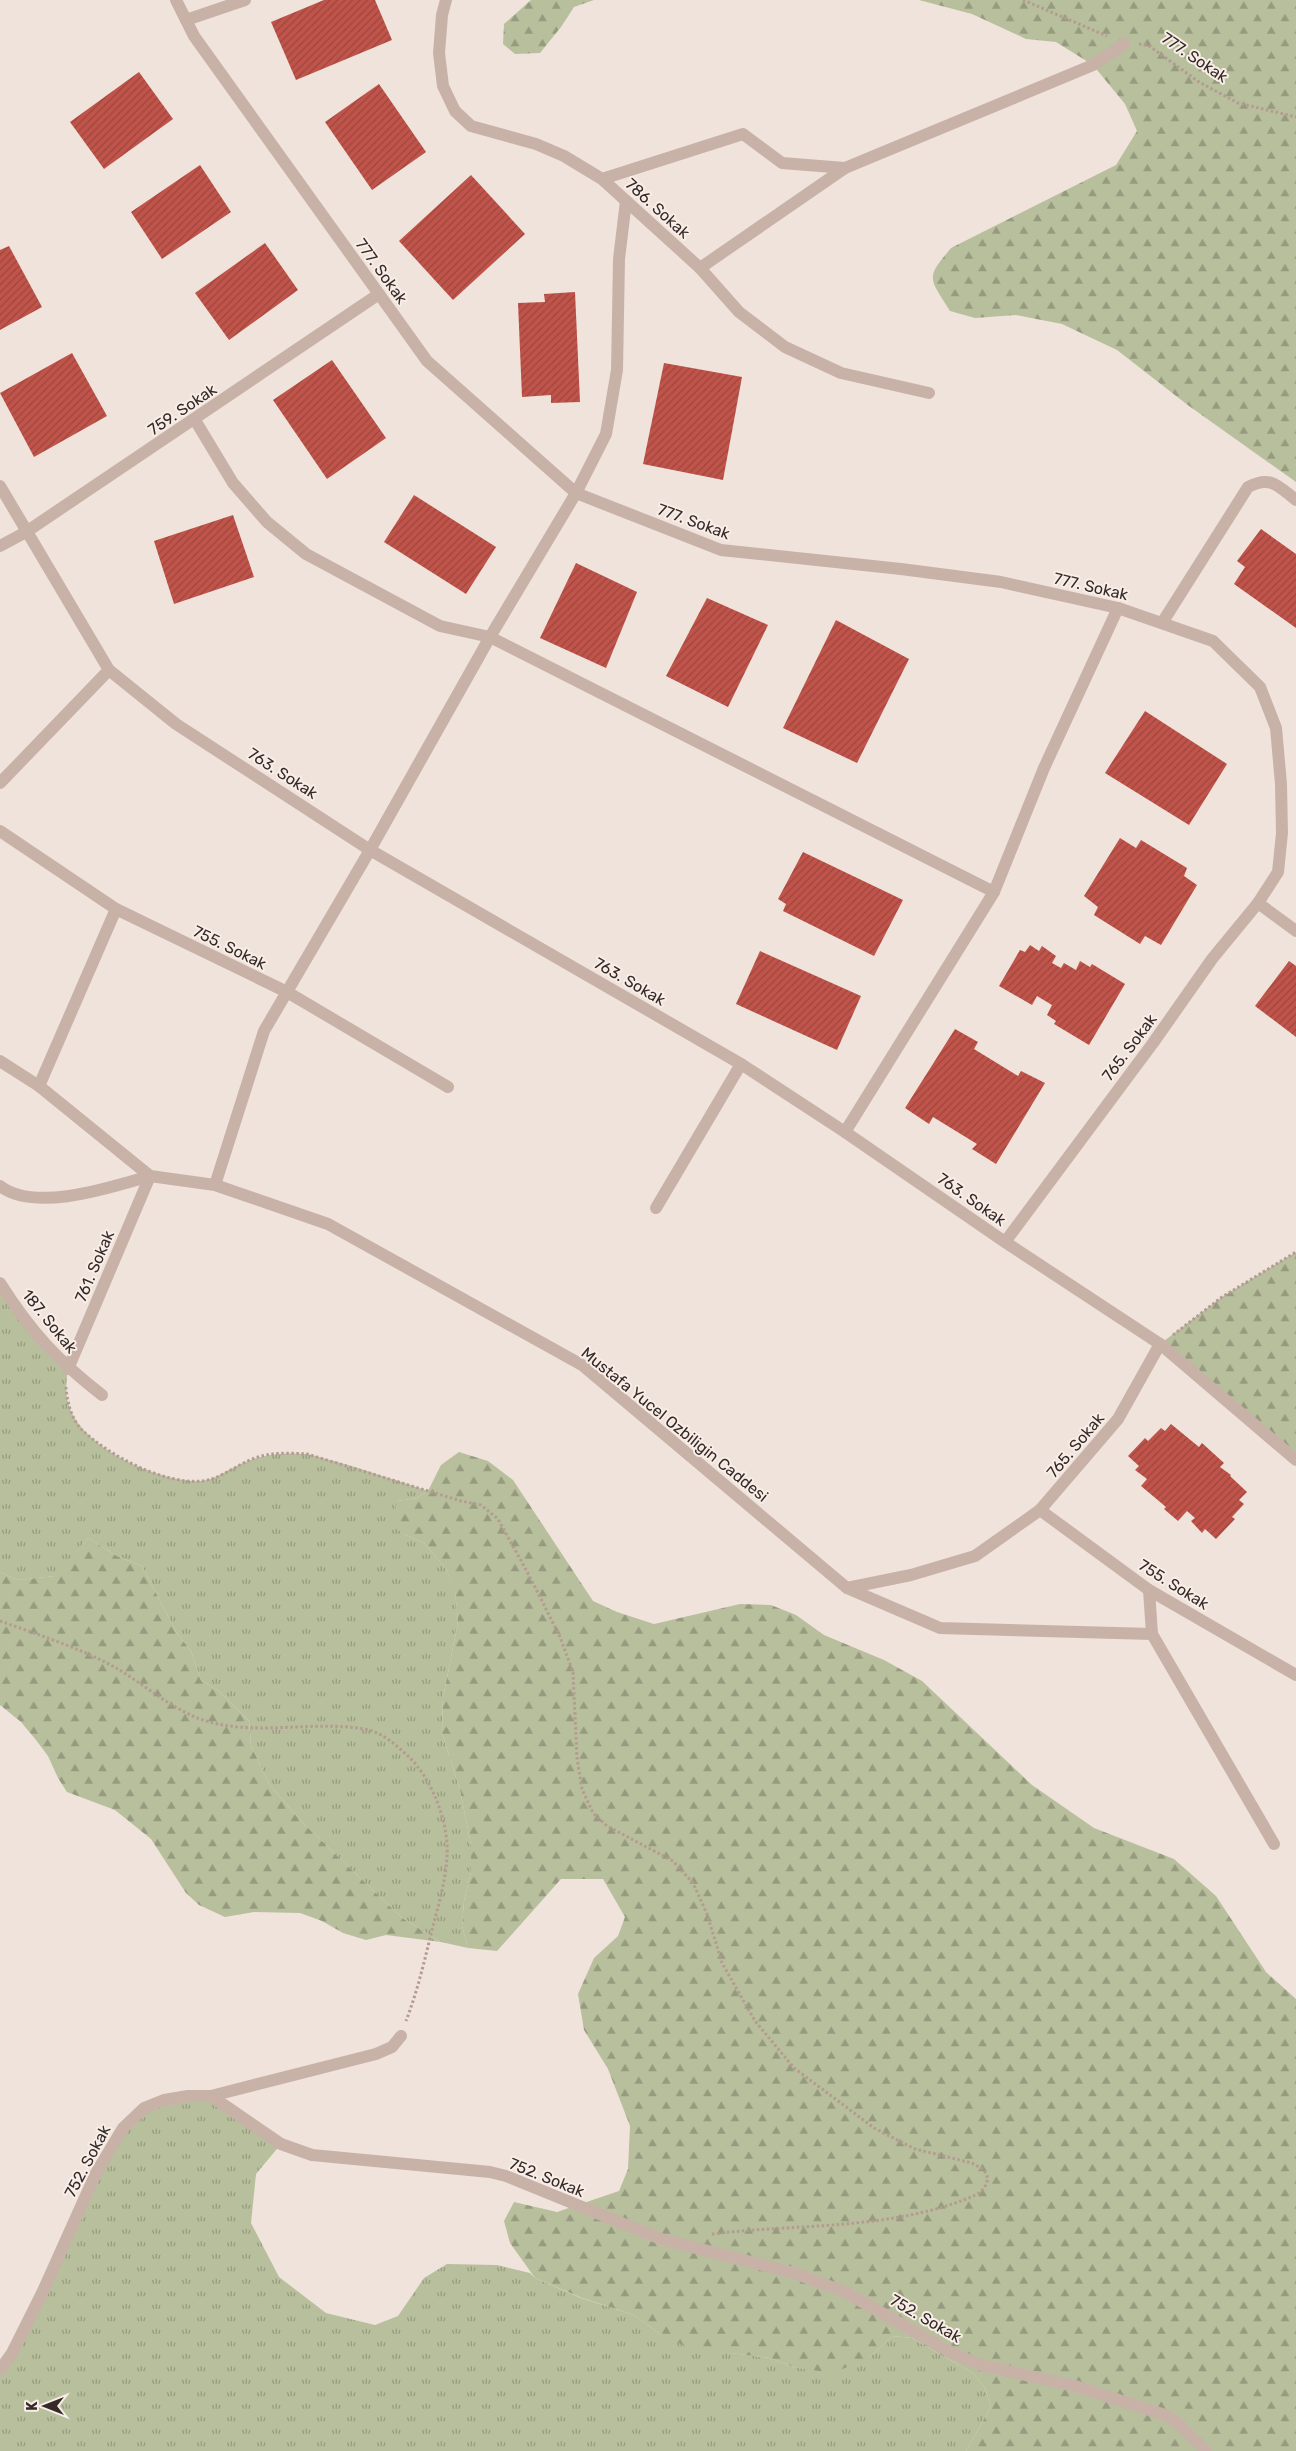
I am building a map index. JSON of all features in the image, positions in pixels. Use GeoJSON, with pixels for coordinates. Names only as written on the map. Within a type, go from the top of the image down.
{"type":"FeatureCollection","features":[{"type":"Feature","properties":{"kind":"street","name":"777. Sokak"},"geometry":{"type":"LineString","coordinates":[[176,0],[194,36],[427,361],[576,493],[721,550],[901,569],[1001,582],[1118,608],[1213,641],[1260,687],[1276,728],[1281,784],[1282,833],[1278,872]]}},
{"type":"Feature","properties":{"kind":"street"},"geometry":{"type":"LineString","coordinates":[[186,20],[245,0]]}},
{"type":"Feature","properties":{"kind":"street","name":"786. Sokak"},"geometry":{"type":"LineString","coordinates":[[446,0],[442,15],[439,53],[443,86],[455,111],[471,126],[536,144],[564,156],[602,179],[700,268],[739,312],[785,347],[841,373],[929,393]]}},
{"type":"Feature","properties":{"kind":"street"},"geometry":{"type":"LineString","coordinates":[[700,268],[845,168],[1093,65],[1124,44]]}},
{"type":"Feature","properties":{"kind":"street"},"geometry":{"type":"LineString","coordinates":[[602,179],[743,134],[782,163],[845,168]]}},
{"type":"Feature","properties":{"kind":"street"},"geometry":{"type":"LineString","coordinates":[[215,1184],[264,1031],[370,850],[490,637],[576,493],[606,434],[617,370],[619,259],[626,201]]}},
{"type":"Feature","properties":{"kind":"street","name":"759. Sokak"},"geometry":{"type":"LineString","coordinates":[[0,546],[26,532],[195,420],[380,294]]}},
{"type":"Feature","properties":{"kind":"street"},"geometry":{"type":"LineString","coordinates":[[195,420],[233,482],[266,522],[306,554],[440,626],[490,637],[994,892]]}},
{"type":"Feature","properties":{"kind":"street"},"geometry":{"type":"LineString","coordinates":[[1162,623],[1248,487],[1260,480],[1274,483],[1296,500]]}},
{"type":"Feature","properties":{"kind":"street","name":"763. Sokak"},"geometry":{"type":"LineString","coordinates":[[0,486],[109,670],[176,724],[370,850],[741,1064],[845,1132],[1005,1242],[1160,1344],[1296,1460]]}},
{"type":"Feature","properties":{"kind":"street"},"geometry":{"type":"LineString","coordinates":[[845,1132],[994,892],[1044,768],[1118,608]]}},
{"type":"Feature","properties":{"kind":"street"},"geometry":{"type":"LineString","coordinates":[[0,783],[109,670]]}},
{"type":"Feature","properties":{"kind":"street","name":"755. Sokak"},"geometry":{"type":"LineString","coordinates":[[0,831],[116,909],[287,992],[448,1087]]}},
{"type":"Feature","properties":{"kind":"street","name":"765. Sokak"},"geometry":{"type":"LineString","coordinates":[[1005,1242],[1154,1043],[1212,959],[1258,903],[1278,872]]}},
{"type":"Feature","properties":{"kind":"street"},"geometry":{"type":"LineString","coordinates":[[1258,903],[1296,931]]}},
{"type":"Feature","properties":{"kind":"street"},"geometry":{"type":"LineString","coordinates":[[39,1086],[116,909]]}},
{"type":"Feature","properties":{"kind":"street"},"geometry":{"type":"LineString","coordinates":[[0,1061],[39,1086],[150,1176]]}},
{"type":"Feature","properties":{"kind":"street"},"geometry":{"type":"LineString","coordinates":[[656,1208],[741,1064]]}},
{"type":"Feature","properties":{"kind":"street"},"geometry":{"type":"LineString","coordinates":[[0,1186],[6,1190],[31,1197],[64,1196],[99,1191],[150,1176]]}},
{"type":"Feature","properties":{"kind":"street","name":"Mustafa Yucel Ozbiligin Caddesi"},"geometry":{"type":"LineString","coordinates":[[150,1176],[215,1184],[328,1224],[582,1366],[847,1588],[940,1628],[1152,1634]]}},
{"type":"Feature","properties":{"kind":"street","name":"761. Sokak"},"geometry":{"type":"LineString","coordinates":[[68,1369],[150,1176]]}},
{"type":"Feature","properties":{"kind":"street","name":"187. Sokak"},"geometry":{"type":"LineString","coordinates":[[0,1283],[40,1340],[68,1369],[102,1395]]}},
{"type":"Feature","properties":{"kind":"street","name":"765. Sokak"},"geometry":{"type":"LineString","coordinates":[[847,1588],[911,1575],[975,1556],[1040,1510],[1118,1419],[1160,1344]]}},
{"type":"Feature","properties":{"kind":"street","name":"755. Sokak"},"geometry":{"type":"LineString","coordinates":[[1040,1510],[1149,1590],[1296,1675]]}},
{"type":"Feature","properties":{"kind":"street"},"geometry":{"type":"LineString","coordinates":[[1149,1590],[1152,1634],[1274,1844]]}},
{"type":"Feature","properties":{"kind":"street"},"geometry":{"type":"LineString","coordinates":[[211,2096],[376,2054],[392,2047],[401,2036]]}},
{"type":"Feature","properties":{"kind":"street","name":"752. Sokak"},"geometry":{"type":"LineString","coordinates":[[0,2370],[12,2353],[43,2291],[96,2173],[123,2128],[144,2108],[164,2100],[188,2096],[211,2096],[281,2144],[312,2155],[490,2172],[506,2176],[661,2239],[794,2273],[845,2292],[952,2353],[982,2365],[1075,2386],[1165,2415],[1177,2422],[1206,2451]]}},
{"type":"Feature","properties":{"kind":"path","name":"777. Sokak"},"geometry":{"type":"LineString","coordinates":[[1023,0],[1124,44],[1148,45],[1199,82],[1238,103],[1296,117]]}},
{"type":"Feature","properties":{"kind":"path"},"geometry":{"type":"LineString","coordinates":[[1160,1344],[1222,1297],[1296,1252]]}},
{"type":"Feature","properties":{"kind":"path"},"geometry":{"type":"LineString","coordinates":[[68,1369],[66,1388],[69,1407],[80,1428],[107,1449],[145,1471],[177,1479],[202,1481],[218,1476],[258,1456],[282,1453],[307,1454],[461,1501],[481,1505],[498,1519],[560,1637],[573,1672],[577,1758],[582,1789],[592,1813],[607,1826],[673,1861],[693,1883],[707,1914],[722,1963],[754,2021],[794,2068],[874,2128],[915,2149],[972,2163],[984,2170],[988,2178],[984,2188],[975,2196],[946,2207],[913,2214],[855,2223],[705,2234]]}},
{"type":"Feature","properties":{"kind":"path"},"geometry":{"type":"LineString","coordinates":[[0,1621],[114,1666],[170,1704],[202,1720],[234,1726],[276,1728],[325,1725],[366,1729],[392,1741],[420,1768],[442,1816],[447,1855],[438,1906],[418,1990],[401,2036]]}},
{"type":"Feature","properties":{"kind":"green space"},"geometry":{"type":"Polygon","coordinates":[[[531,0],[594,0],[574,7],[540,53],[515,54],[503,44],[504,24],[531,0]]]}},
{"type":"Feature","properties":{"kind":"green space"},"geometry":{"type":"Polygon","coordinates":[[[919,0],[1296,0],[1296,482],[1189,406],[1117,350],[1062,324],[1016,315],[975,318],[950,311],[934,284],[933,278],[937,266],[951,248],[1116,165],[1137,131],[1125,104],[1093,65],[1056,42],[1026,39],[972,14],[919,0]]]}},
{"type":"Feature","properties":{"kind":"green space"},"geometry":{"type":"Polygon","coordinates":[[[1296,1252],[1296,1460],[1160,1344],[1222,1297],[1296,1252]]]}},
{"type":"Feature","properties":{"kind":"green space"},"geometry":{"type":"Polygon","coordinates":[[[0,1283],[68,1369],[67,1397],[69,1406],[77,1421],[89,1436],[124,1460],[165,1476],[201,1481],[215,1477],[260,1457],[278,1454],[305,1454],[346,1464],[428,1491],[417,1498],[397,1501],[404,1534],[424,1543],[446,1569],[455,1590],[458,1622],[443,1698],[442,1733],[460,1790],[471,1845],[471,1872],[464,1901],[462,1926],[468,1948],[441,1942],[402,1918],[302,1822],[269,1784],[251,1745],[249,1721],[220,1692],[201,1680],[191,1651],[176,1632],[142,1566],[117,1556],[88,1538],[56,1576],[18,1580],[0,1572],[0,1283]]]}},
{"type":"Feature","properties":{"kind":"green space"},"geometry":{"type":"Polygon","coordinates":[[[459,1452],[488,1461],[513,1480],[593,1601],[617,1612],[654,1624],[740,1604],[771,1605],[796,1615],[824,1635],[884,1660],[922,1681],[1032,1785],[1094,1828],[1174,1859],[1216,1896],[1266,1972],[1296,1999],[1296,2451],[966,2451],[991,2407],[985,2388],[973,2373],[912,2338],[892,2336],[871,2356],[834,2373],[796,2368],[770,2358],[689,2348],[660,2334],[634,2315],[582,2298],[535,2278],[510,2243],[504,2221],[514,2202],[557,2212],[619,2191],[628,2169],[630,2126],[608,2069],[584,2030],[578,1994],[594,1958],[618,1936],[625,1917],[603,1879],[561,1879],[497,1951],[468,1948],[462,1926],[464,1901],[471,1872],[471,1845],[460,1790],[442,1733],[443,1698],[458,1622],[455,1591],[446,1569],[424,1543],[392,1526],[397,1501],[417,1498],[428,1491],[441,1465],[459,1452]]]}},
{"type":"Feature","properties":{"kind":"green space"},"geometry":{"type":"Polygon","coordinates":[[[88,1538],[117,1556],[142,1566],[176,1632],[191,1651],[201,1680],[220,1692],[249,1721],[251,1745],[269,1784],[302,1822],[402,1918],[441,1942],[386,1935],[366,1940],[343,1933],[322,1921],[300,1913],[254,1912],[225,1917],[199,1905],[186,1893],[151,1839],[115,1810],[67,1792],[48,1756],[36,1740],[21,1722],[0,1705],[0,1572],[18,1580],[55,1576],[88,1538]]]}},
{"type":"Feature","properties":{"kind":"green space"},"geometry":{"type":"Polygon","coordinates":[[[211,2096],[281,2144],[256,2174],[251,2223],[279,2277],[326,2313],[375,2325],[398,2316],[424,2278],[447,2264],[497,2265],[530,2273],[535,2278],[581,2298],[634,2315],[660,2334],[731,2353],[770,2358],[796,2368],[871,2356],[892,2336],[912,2338],[973,2373],[985,2388],[991,2407],[966,2451],[0,2451],[0,2370],[96,2173],[144,2108],[211,2096]]]}},
{"type":"Feature","properties":{"kind":"building"},"geometry":{"type":"Polygon","coordinates":[[[324,0],[375,0],[392,40],[296,80],[271,22],[324,0]]]}},
{"type":"Feature","properties":{"kind":"building"},"geometry":{"type":"Polygon","coordinates":[[[139,72],[173,119],[104,169],[70,122],[139,72]]]}},
{"type":"Feature","properties":{"kind":"building"},"geometry":{"type":"Polygon","coordinates":[[[379,84],[426,152],[372,190],[325,122],[379,84]]]}},
{"type":"Feature","properties":{"kind":"building"},"geometry":{"type":"Polygon","coordinates":[[[200,165],[231,212],[162,259],[131,212],[200,165]]]}},
{"type":"Feature","properties":{"kind":"building"},"geometry":{"type":"Polygon","coordinates":[[[471,175],[525,234],[453,300],[399,241],[471,175]]]}},
{"type":"Feature","properties":{"kind":"building"},"geometry":{"type":"Polygon","coordinates":[[[265,243],[298,290],[229,340],[195,293],[265,243]]]}},
{"type":"Feature","properties":{"kind":"building"},"geometry":{"type":"Polygon","coordinates":[[[9,246],[42,307],[0,330],[0,250],[9,246]]]}},
{"type":"Feature","properties":{"kind":"building"},"geometry":{"type":"Polygon","coordinates":[[[575,292],[580,402],[551,403],[551,395],[522,397],[518,303],[545,302],[544,294],[575,292]]]}},
{"type":"Feature","properties":{"kind":"building"},"geometry":{"type":"Polygon","coordinates":[[[72,353],[107,416],[34,457],[0,393],[72,353]]]}},
{"type":"Feature","properties":{"kind":"building"},"geometry":{"type":"Polygon","coordinates":[[[332,360],[386,438],[327,479],[273,400],[332,360]]]}},
{"type":"Feature","properties":{"kind":"building"},"geometry":{"type":"Polygon","coordinates":[[[664,363],[742,377],[723,480],[643,464],[664,363]]]}},
{"type":"Feature","properties":{"kind":"building"},"geometry":{"type":"Polygon","coordinates":[[[414,495],[496,547],[466,594],[384,542],[414,495]]]}},
{"type":"Feature","properties":{"kind":"building"},"geometry":{"type":"Polygon","coordinates":[[[233,515],[254,577],[174,604],[154,541],[233,515]]]}},
{"type":"Feature","properties":{"kind":"building"},"geometry":{"type":"Polygon","coordinates":[[[1261,529],[1296,554],[1296,628],[1234,584],[1245,567],[1237,561],[1261,529]]]}},
{"type":"Feature","properties":{"kind":"building"},"geometry":{"type":"Polygon","coordinates":[[[576,563],[637,592],[606,668],[540,638],[576,563]]]}},
{"type":"Feature","properties":{"kind":"building"},"geometry":{"type":"Polygon","coordinates":[[[707,598],[768,625],[728,707],[666,676],[707,598]]]}},
{"type":"Feature","properties":{"kind":"building"},"geometry":{"type":"Polygon","coordinates":[[[836,620],[909,659],[857,763],[783,728],[836,620]]]}},
{"type":"Feature","properties":{"kind":"building"},"geometry":{"type":"Polygon","coordinates":[[[1145,711],[1227,764],[1189,825],[1105,773],[1145,711]]]}},
{"type":"Feature","properties":{"kind":"building"},"geometry":{"type":"Polygon","coordinates":[[[1120,838],[1136,848],[1141,840],[1187,868],[1184,876],[1197,885],[1161,945],[1145,936],[1140,944],[1094,915],[1098,907],[1084,896],[1120,838]]]}},
{"type":"Feature","properties":{"kind":"building"},"geometry":{"type":"Polygon","coordinates":[[[803,852],[903,900],[874,956],[783,911],[786,904],[778,899],[803,852]]]}},
{"type":"Feature","properties":{"kind":"building"},"geometry":{"type":"Polygon","coordinates":[[[1030,945],[1039,951],[1042,946],[1056,956],[1052,963],[1061,968],[1064,963],[1076,970],[1080,961],[1090,967],[1092,964],[1125,984],[1089,1045],[1054,1024],[1056,1021],[1047,1015],[1052,1005],[1037,996],[1032,1005],[999,986],[1020,950],[1025,952],[1030,945]]]}},
{"type":"Feature","properties":{"kind":"building"},"geometry":{"type":"Polygon","coordinates":[[[760,951],[861,996],[837,1050],[736,1004],[760,951]]]}},
{"type":"Feature","properties":{"kind":"building"},"geometry":{"type":"Polygon","coordinates":[[[1289,961],[1296,966],[1296,1037],[1255,1006],[1289,961]]]}},
{"type":"Feature","properties":{"kind":"building"},"geometry":{"type":"Polygon","coordinates":[[[955,1029],[978,1042],[974,1049],[1018,1076],[1021,1071],[1045,1083],[996,1164],[972,1149],[977,1144],[933,1117],[929,1124],[905,1108],[955,1029]]]}},
{"type":"Feature","properties":{"kind":"building"},"geometry":{"type":"Polygon","coordinates":[[[1171,1424],[1199,1447],[1202,1443],[1224,1463],[1220,1467],[1231,1475],[1247,1492],[1239,1500],[1244,1504],[1232,1517],[1235,1519],[1216,1539],[1205,1529],[1202,1533],[1191,1521],[1195,1518],[1187,1511],[1178,1521],[1164,1509],[1166,1507],[1141,1486],[1147,1479],[1135,1470],[1139,1466],[1128,1456],[1145,1438],[1148,1441],[1161,1428],[1165,1431],[1171,1424]]]}}]}
